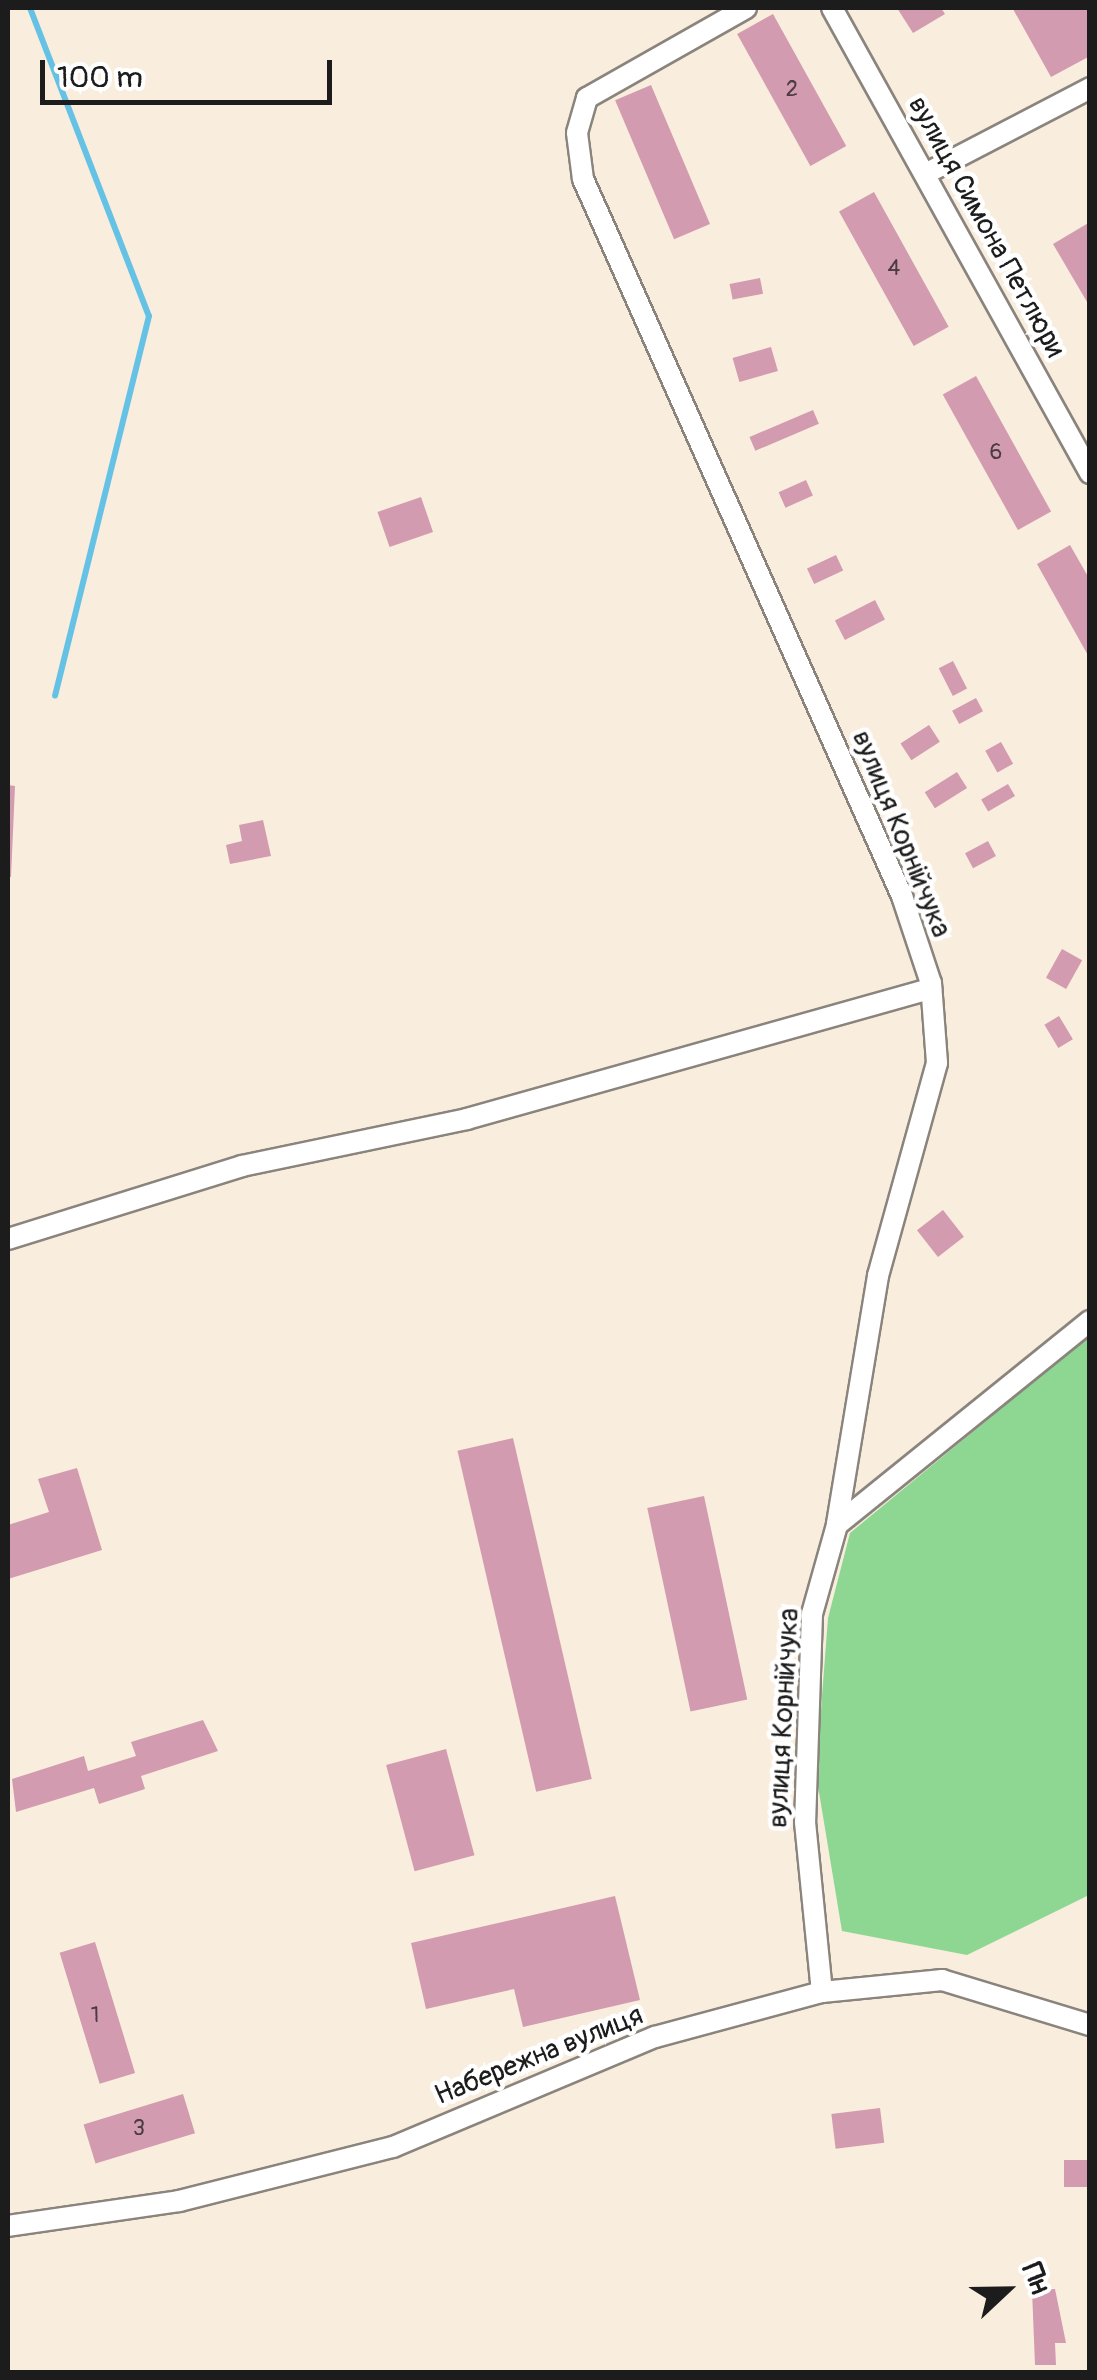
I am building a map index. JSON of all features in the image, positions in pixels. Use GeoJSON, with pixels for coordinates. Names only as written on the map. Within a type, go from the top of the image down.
{"type":"FeatureCollection","features":[{"type":"Feature","properties":{"kind":"street","name":"вулиця Корнійчука"},"geometry":{"type":"LineString","coordinates":[[746,8],[587,98],[577,133],[583,179],[902,896],[931,989],[937,1063],[878,1276],[837,1525],[812,1614],[806,1864],[822,1992]]}},
{"type":"Feature","properties":{"kind":"street","name":"вулиця Симона Петлюри"},"geometry":{"type":"LineString","coordinates":[[832,8],[1090,473]]}},
{"type":"Feature","properties":{"kind":"street"},"geometry":{"type":"LineString","coordinates":[[926,173],[1090,88]]}},
{"type":"Feature","properties":{"kind":"street"},"geometry":{"type":"LineString","coordinates":[[8,1240],[242,1166],[467,1118],[931,989]]}},
{"type":"Feature","properties":{"kind":"street"},"geometry":{"type":"LineString","coordinates":[[837,1525],[1090,1321]]}},
{"type":"Feature","properties":{"kind":"street","name":"Набережна вулиця"},"geometry":{"type":"LineString","coordinates":[[8,2226],[179,2201],[393,2146],[637,2044],[822,1992],[942,1980],[1090,2025]]}},
{"type":"Feature","properties":{"kind":"green space"},"geometry":{"type":"Polygon","coordinates":[[[1089,1336],[1089,1895],[967,1955],[842,1931],[816,1774],[828,1618],[850,1533],[1089,1336]]]}},
{"type":"Feature","properties":{"kind":"building"},"geometry":{"type":"Polygon","coordinates":[[[897,8],[941,8],[945,14],[913,33],[897,8]]]}},
{"type":"Feature","properties":{"kind":"building"},"geometry":{"type":"Polygon","coordinates":[[[1090,8],[1090,56],[1051,77],[1013,9],[1090,8]]]}},
{"type":"Feature","properties":{"kind":"building"},"geometry":{"type":"Polygon","coordinates":[[[773,14],[846,146],[810,166],[737,34],[773,14]]]}},
{"type":"Feature","properties":{"kind":"building"},"geometry":{"type":"Polygon","coordinates":[[[651,85],[710,224],[674,239],[615,100],[651,85]]]}},
{"type":"Feature","properties":{"kind":"building"},"geometry":{"type":"Polygon","coordinates":[[[874,192],[949,327],[914,346],[839,211],[874,192]]]}},
{"type":"Feature","properties":{"kind":"building"},"geometry":{"type":"Polygon","coordinates":[[[1090,222],[1090,307],[1053,244],[1090,222]]]}},
{"type":"Feature","properties":{"kind":"building"},"geometry":{"type":"Polygon","coordinates":[[[760,278],[763,294],[733,300],[730,284],[760,278]]]}},
{"type":"Feature","properties":{"kind":"building"},"geometry":{"type":"Polygon","coordinates":[[[771,347],[778,371],[739,382],[733,358],[771,347]]]}},
{"type":"Feature","properties":{"kind":"building"},"geometry":{"type":"Polygon","coordinates":[[[976,376],[1051,512],[1018,530],[943,394],[976,376]]]}},
{"type":"Feature","properties":{"kind":"building"},"geometry":{"type":"Polygon","coordinates":[[[813,410],[819,424],[755,451],[749,437],[813,410]]]}},
{"type":"Feature","properties":{"kind":"building"},"geometry":{"type":"Polygon","coordinates":[[[806,480],[813,496],[786,508],[779,492],[806,480]]]}},
{"type":"Feature","properties":{"kind":"building"},"geometry":{"type":"Polygon","coordinates":[[[421,497],[433,532],[390,547],[378,512],[421,497]]]}},
{"type":"Feature","properties":{"kind":"building"},"geometry":{"type":"Polygon","coordinates":[[[1070,545],[1090,580],[1090,659],[1037,564],[1070,545]]]}},
{"type":"Feature","properties":{"kind":"building"},"geometry":{"type":"Polygon","coordinates":[[[836,555],[843,570],[814,584],[807,569],[836,555]]]}},
{"type":"Feature","properties":{"kind":"building"},"geometry":{"type":"Polygon","coordinates":[[[875,600],[885,620],[845,640],[835,620],[875,600]]]}},
{"type":"Feature","properties":{"kind":"building"},"geometry":{"type":"Polygon","coordinates":[[[953,661],[967,689],[953,696],[939,668],[953,661]]]}},
{"type":"Feature","properties":{"kind":"building"},"geometry":{"type":"Polygon","coordinates":[[[976,698],[983,711],[959,724],[952,711],[976,698]]]}},
{"type":"Feature","properties":{"kind":"building"},"geometry":{"type":"Polygon","coordinates":[[[929,725],[940,742],[911,760],[900,744],[929,725]]]}},
{"type":"Feature","properties":{"kind":"building"},"geometry":{"type":"Polygon","coordinates":[[[1001,742],[1013,764],[997,773],[985,751],[1001,742]]]}},
{"type":"Feature","properties":{"kind":"building"},"geometry":{"type":"Polygon","coordinates":[[[957,772],[967,788],[935,808],[925,792],[957,772]]]}},
{"type":"Feature","properties":{"kind":"building"},"geometry":{"type":"Polygon","coordinates":[[[1008,784],[1015,796],[988,812],[981,800],[1008,784]]]}},
{"type":"Feature","properties":{"kind":"building"},"geometry":{"type":"Polygon","coordinates":[[[8,785],[15,786],[11,877],[8,877],[8,785]]]}},
{"type":"Feature","properties":{"kind":"building"},"geometry":{"type":"Polygon","coordinates":[[[263,820],[271,856],[230,864],[226,845],[242,841],[239,825],[263,820]]]}},
{"type":"Feature","properties":{"kind":"building"},"geometry":{"type":"Polygon","coordinates":[[[988,841],[996,856],[973,868],[965,853],[988,841]]]}},
{"type":"Feature","properties":{"kind":"building"},"geometry":{"type":"Polygon","coordinates":[[[1062,949],[1082,960],[1066,989],[1046,978],[1062,949]]]}},
{"type":"Feature","properties":{"kind":"building"},"geometry":{"type":"Polygon","coordinates":[[[1059,1016],[1073,1039],[1058,1048],[1044,1025],[1059,1016]]]}},
{"type":"Feature","properties":{"kind":"building"},"geometry":{"type":"Polygon","coordinates":[[[943,1210],[964,1237],[938,1257],[917,1230],[943,1210]]]}},
{"type":"Feature","properties":{"kind":"building"},"geometry":{"type":"Polygon","coordinates":[[[513,1438],[592,1779],[536,1792],[457,1451],[513,1438]]]}},
{"type":"Feature","properties":{"kind":"building"},"geometry":{"type":"Polygon","coordinates":[[[77,1468],[102,1550],[8,1579],[8,1525],[49,1512],[38,1479],[77,1468]]]}},
{"type":"Feature","properties":{"kind":"building"},"geometry":{"type":"Polygon","coordinates":[[[704,1496],[747,1699],[691,1712],[647,1508],[704,1496]]]}},
{"type":"Feature","properties":{"kind":"building"},"geometry":{"type":"Polygon","coordinates":[[[203,1720],[218,1751],[141,1776],[145,1789],[99,1804],[94,1788],[16,1812],[12,1779],[84,1756],[88,1771],[136,1756],[131,1742],[203,1720]]]}},
{"type":"Feature","properties":{"kind":"building"},"geometry":{"type":"Polygon","coordinates":[[[446,1749],[474,1855],[415,1871],[386,1765],[446,1749]]]}},
{"type":"Feature","properties":{"kind":"building"},"geometry":{"type":"Polygon","coordinates":[[[615,1896],[640,2000],[523,2027],[514,1989],[426,2009],[411,1943],[615,1896]]]}},
{"type":"Feature","properties":{"kind":"building"},"geometry":{"type":"Polygon","coordinates":[[[95,1942],[135,2073],[100,2084],[60,1953],[95,1942]]]}},
{"type":"Feature","properties":{"kind":"building"},"geometry":{"type":"Polygon","coordinates":[[[183,2094],[195,2133],[96,2164],[84,2124],[183,2094]]]}},
{"type":"Feature","properties":{"kind":"building"},"geometry":{"type":"Polygon","coordinates":[[[880,2108],[884,2143],[836,2149],[831,2114],[880,2108]]]}},
{"type":"Feature","properties":{"kind":"building"},"geometry":{"type":"Polygon","coordinates":[[[1064,2160],[1090,2160],[1090,2187],[1064,2187],[1064,2160]]]}},
{"type":"Feature","properties":{"kind":"building"},"geometry":{"type":"Polygon","coordinates":[[[1055,2289],[1066,2343],[1055,2343],[1056,2365],[1035,2365],[1032,2290],[1055,2289]]]}},
{"type":"Feature","properties":{"kind":"waterway"},"geometry":{"type":"LineString","coordinates":[[30,8],[149,316],[55,696]]}}]}
